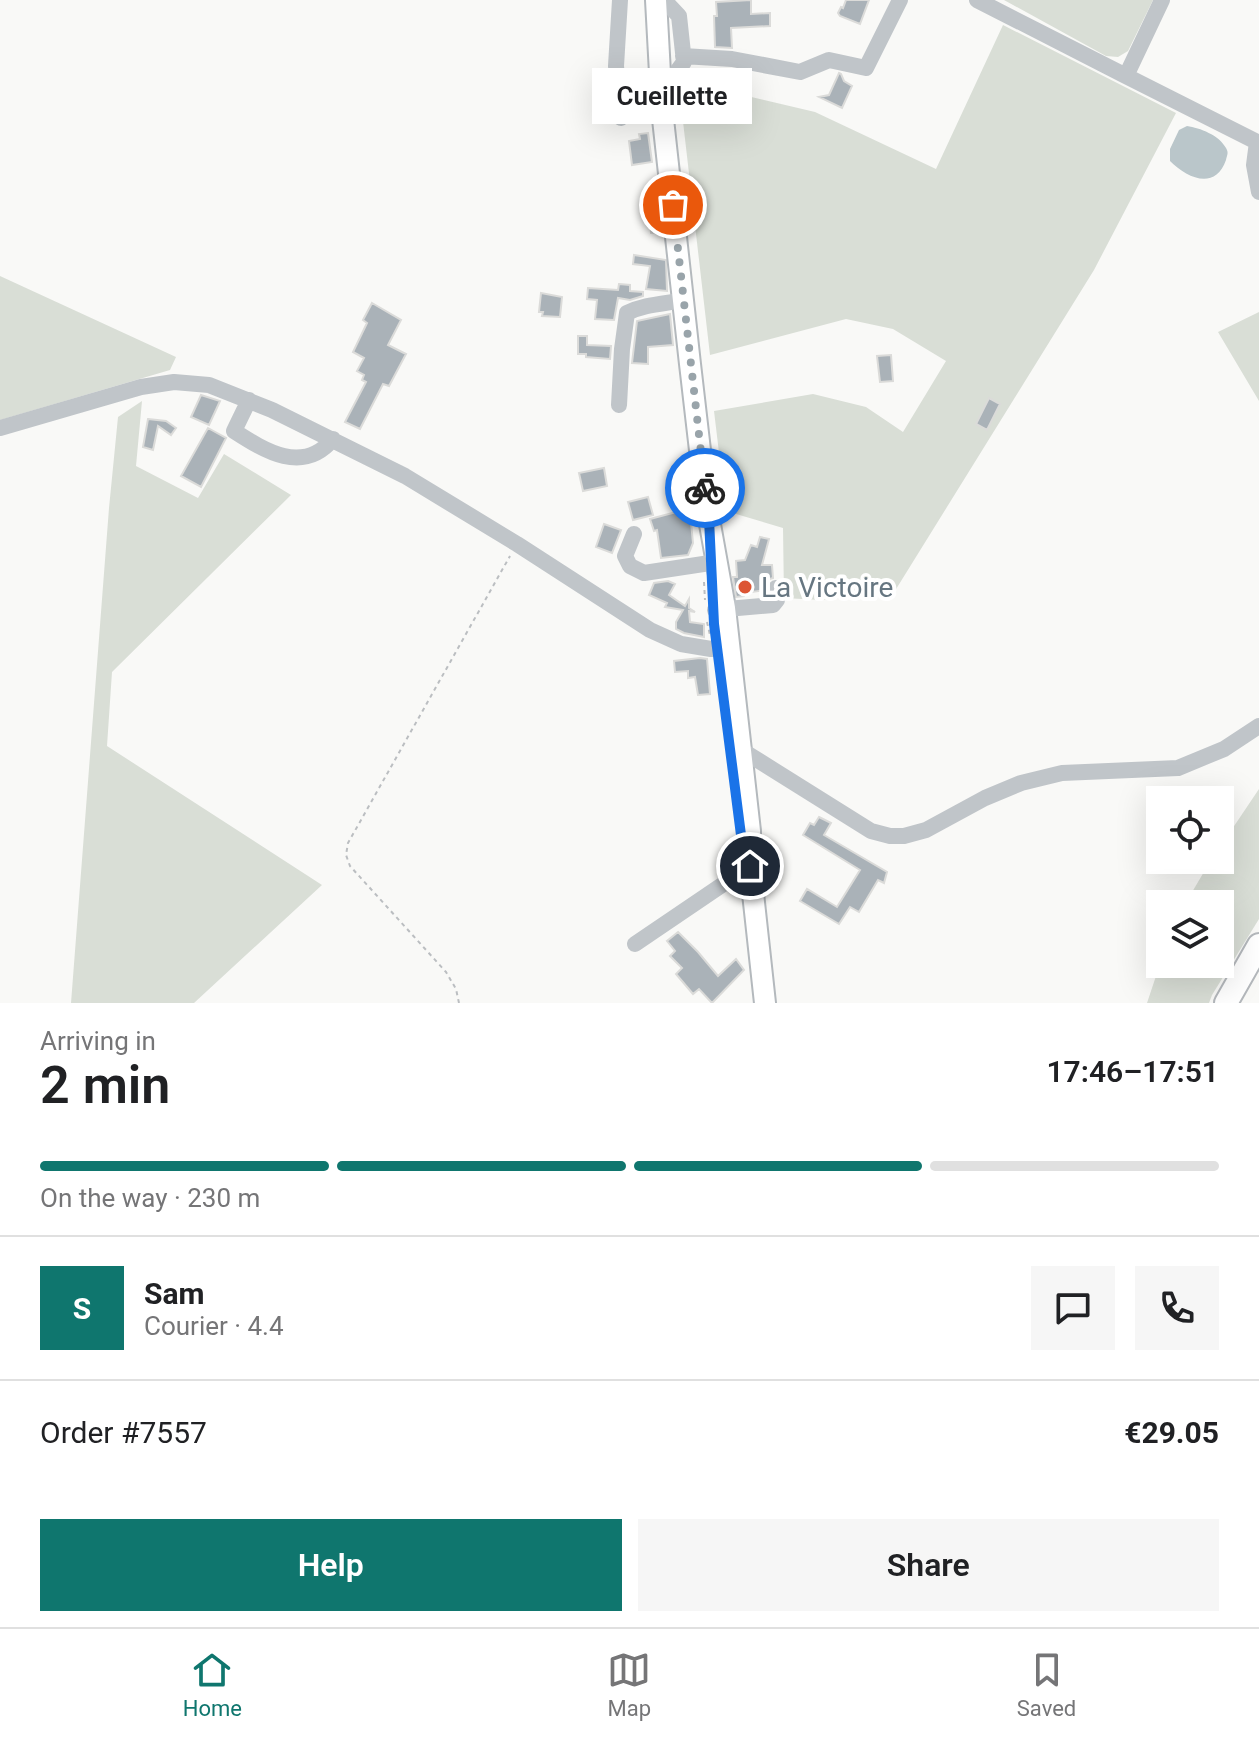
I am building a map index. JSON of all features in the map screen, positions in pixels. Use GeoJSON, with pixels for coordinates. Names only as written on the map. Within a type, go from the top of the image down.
{"type":"FeatureCollection","features":[{"type":"Feature","properties":{"kind":"highway"},"geometry":{"type":"LineString","coordinates":[[1226,1003],[1259,945]]}},
{"type":"Feature","properties":{"kind":"main road"},"geometry":{"type":"LineString","coordinates":[[656,0],[661,93],[720,609],[714,624],[723,641],[737,762],[741,835],[750,866],[765,1003]]}},
{"type":"Feature","properties":{"kind":"main road"},"geometry":{"type":"LineString","coordinates":[[709,519],[710,563],[720,609]]}},
{"type":"Feature","properties":{"kind":"street"},"geometry":{"type":"LineString","coordinates":[[620,0],[616,66],[621,118]]}},
{"type":"Feature","properties":{"kind":"street"},"geometry":{"type":"LineString","coordinates":[[661,93],[684,62],[679,16],[664,0]]}},
{"type":"Feature","properties":{"kind":"street"},"geometry":{"type":"LineString","coordinates":[[683,56],[732,59],[800,72],[829,60],[866,68],[900,0]]}},
{"type":"Feature","properties":{"kind":"street"},"geometry":{"type":"LineString","coordinates":[[977,0],[1258,143],[1254,165],[1259,192]]}},
{"type":"Feature","properties":{"kind":"street"},"geometry":{"type":"LineString","coordinates":[[1126,76],[1162,0]]}},
{"type":"Feature","properties":{"kind":"street"},"geometry":{"type":"LineString","coordinates":[[619,405],[627,313],[653,304],[684,300]]}},
{"type":"Feature","properties":{"kind":"street"},"geometry":{"type":"LineString","coordinates":[[0,428],[141,387],[174,382],[209,385],[272,410],[405,476],[650,630],[681,644],[711,649],[723,641]]}},
{"type":"Feature","properties":{"kind":"street"},"geometry":{"type":"LineString","coordinates":[[249,400],[234,431],[265,451],[289,457],[309,456],[324,450],[333,439]]}},
{"type":"Feature","properties":{"kind":"street"},"geometry":{"type":"LineString","coordinates":[[634,534],[625,556],[630,566],[644,573],[710,563]]}},
{"type":"Feature","properties":{"kind":"street"},"geometry":{"type":"LineString","coordinates":[[720,609],[773,605],[777,600],[776,588]]}},
{"type":"Feature","properties":{"kind":"street"},"geometry":{"type":"LineString","coordinates":[[737,762],[748,754],[871,831],[904,836],[926,830],[985,798],[1021,783],[1062,773],[1178,768],[1224,749],[1259,726]]}},
{"type":"Feature","properties":{"kind":"street"},"geometry":{"type":"LineString","coordinates":[[635,944],[750,866]]}},
{"type":"Feature","properties":{"kind":"path"},"geometry":{"type":"LineString","coordinates":[[459,1003],[456,989],[446,972],[363,882],[350,866],[346,849],[517,544]]}},
{"type":"Feature","properties":{"kind":"shaded area"},"geometry":{"type":"Polygon","coordinates":[[[1004,0],[1153,0],[1128,51],[1118,57],[1106,56],[1004,0]]]}},
{"type":"Feature","properties":{"kind":"shaded area"},"geometry":{"type":"Polygon","coordinates":[[[1003,25],[1176,113],[1094,270],[893,594],[820,600],[784,598],[783,528],[726,511],[714,411],[813,394],[866,407],[903,432],[946,361],[893,329],[846,319],[710,355],[679,87],[743,95],[815,112],[936,169],[1003,25]]]}},
{"type":"Feature","properties":{"kind":"shaded area"},"geometry":{"type":"Polygon","coordinates":[[[1187,126],[1209,133],[1226,148],[1226,160],[1215,176],[1192,176],[1170,161],[1170,149],[1179,130],[1187,126]]]}},
{"type":"Feature","properties":{"kind":"shaded area"},"geometry":{"type":"Polygon","coordinates":[[[0,276],[176,357],[170,370],[0,420],[0,276]]]}},
{"type":"Feature","properties":{"kind":"shaded area"},"geometry":{"type":"Polygon","coordinates":[[[1259,312],[1259,401],[1218,332],[1259,312]]]}},
{"type":"Feature","properties":{"kind":"shaded area"},"geometry":{"type":"Polygon","coordinates":[[[142,401],[136,466],[198,498],[224,454],[291,495],[112,672],[107,746],[322,885],[194,1003],[71,1003],[118,417],[142,401]]]}},
{"type":"Feature","properties":{"kind":"shaded area"},"geometry":{"type":"Polygon","coordinates":[[[1259,789],[1259,919],[1234,959],[1234,890],[1193,890],[1203,874],[1234,874],[1234,826],[1259,789]]]}},
{"type":"Feature","properties":{"kind":"shaded area"},"geometry":{"type":"Polygon","coordinates":[[[1155,978],[1223,978],[1209,1003],[1147,1003],[1155,978]]]}},
{"type":"Feature","properties":{"kind":"building"},"geometry":{"type":"Polygon","coordinates":[[[751,0],[751,14],[770,13],[770,26],[731,28],[732,48],[715,47],[716,2],[751,0]]]}},
{"type":"Feature","properties":{"kind":"building"},"geometry":{"type":"Polygon","coordinates":[[[846,0],[869,0],[860,24],[838,13],[846,0]]]}},
{"type":"Feature","properties":{"kind":"building"},"geometry":{"type":"Polygon","coordinates":[[[839,73],[852,86],[842,108],[819,97],[829,95],[839,73]]]}},
{"type":"Feature","properties":{"kind":"building"},"geometry":{"type":"Polygon","coordinates":[[[643,82],[647,117],[632,119],[631,107],[637,106],[635,83],[643,82]]]}},
{"type":"Feature","properties":{"kind":"building"},"geometry":{"type":"Polygon","coordinates":[[[648,133],[652,162],[632,165],[629,141],[640,139],[639,134],[648,133]]]}},
{"type":"Feature","properties":{"kind":"building"},"geometry":{"type":"Polygon","coordinates":[[[656,196],[662,232],[651,233],[650,221],[645,221],[645,197],[656,196]]]}},
{"type":"Feature","properties":{"kind":"building"},"geometry":{"type":"Polygon","coordinates":[[[634,255],[666,260],[667,291],[646,289],[650,266],[633,264],[634,255]]]}},
{"type":"Feature","properties":{"kind":"building"},"geometry":{"type":"Polygon","coordinates":[[[619,284],[630,285],[630,291],[643,292],[643,296],[630,300],[618,298],[614,320],[595,319],[597,300],[587,299],[588,288],[618,290],[619,284]]]}},
{"type":"Feature","properties":{"kind":"building"},"geometry":{"type":"Polygon","coordinates":[[[541,293],[562,297],[560,317],[542,316],[543,312],[539,312],[541,293]]]}},
{"type":"Feature","properties":{"kind":"building"},"geometry":{"type":"Polygon","coordinates":[[[372,303],[401,320],[388,345],[406,354],[389,386],[383,384],[360,429],[345,422],[366,382],[362,380],[364,375],[357,371],[364,358],[353,352],[367,323],[363,320],[372,303]]]}},
{"type":"Feature","properties":{"kind":"building"},"geometry":{"type":"Polygon","coordinates":[[[670,314],[673,345],[648,347],[648,364],[632,363],[637,321],[670,314]]]}},
{"type":"Feature","properties":{"kind":"building"},"geometry":{"type":"Polygon","coordinates":[[[578,336],[587,336],[587,345],[611,346],[610,359],[578,354],[578,336]]]}},
{"type":"Feature","properties":{"kind":"building"},"geometry":{"type":"Polygon","coordinates":[[[891,355],[893,381],[880,382],[877,356],[891,355]]]}},
{"type":"Feature","properties":{"kind":"building"},"geometry":{"type":"Polygon","coordinates":[[[201,395],[220,401],[209,425],[191,417],[201,395]]]}},
{"type":"Feature","properties":{"kind":"building"},"geometry":{"type":"Polygon","coordinates":[[[989,398],[1000,404],[987,430],[976,424],[989,398]]]}},
{"type":"Feature","properties":{"kind":"building"},"geometry":{"type":"Polygon","coordinates":[[[148,419],[166,421],[176,428],[171,435],[158,426],[153,450],[143,447],[148,419]]]}},
{"type":"Feature","properties":{"kind":"building"},"geometry":{"type":"Polygon","coordinates":[[[208,428],[226,438],[201,487],[181,476],[208,428]]]}},
{"type":"Feature","properties":{"kind":"building"},"geometry":{"type":"Polygon","coordinates":[[[604,468],[607,486],[583,491],[579,473],[604,468]]]}},
{"type":"Feature","properties":{"kind":"building"},"geometry":{"type":"Polygon","coordinates":[[[686,494],[688,510],[693,509],[695,521],[691,522],[693,543],[688,555],[661,558],[657,530],[654,531],[650,519],[680,511],[678,496],[686,494]]]}},
{"type":"Feature","properties":{"kind":"building"},"geometry":{"type":"Polygon","coordinates":[[[648,497],[653,515],[633,520],[628,502],[648,497]]]}},
{"type":"Feature","properties":{"kind":"building"},"geometry":{"type":"Polygon","coordinates":[[[604,524],[621,530],[612,553],[596,547],[604,524]]]}},
{"type":"Feature","properties":{"kind":"building"},"geometry":{"type":"Polygon","coordinates":[[[760,537],[769,539],[762,565],[772,565],[773,578],[766,580],[765,590],[736,597],[733,577],[737,577],[736,561],[745,560],[751,545],[757,547],[760,537]]]}},
{"type":"Feature","properties":{"kind":"building"},"geometry":{"type":"Polygon","coordinates":[[[668,581],[675,584],[669,595],[685,606],[689,599],[689,608],[695,612],[689,611],[690,622],[704,624],[704,637],[676,629],[676,622],[683,610],[665,607],[667,603],[649,595],[654,583],[668,581]]]}},
{"type":"Feature","properties":{"kind":"building"},"geometry":{"type":"Polygon","coordinates":[[[707,659],[710,694],[698,695],[695,677],[688,678],[688,671],[675,672],[674,661],[707,659]]]}},
{"type":"Feature","properties":{"kind":"building"},"geometry":{"type":"Polygon","coordinates":[[[819,817],[831,823],[824,835],[887,872],[884,883],[878,880],[859,912],[850,907],[839,924],[800,901],[807,889],[837,907],[860,870],[803,835],[810,823],[814,825],[819,817]]]}},
{"type":"Feature","properties":{"kind":"building"},"geometry":{"type":"Polygon","coordinates":[[[678,932],[718,976],[736,959],[744,970],[712,1003],[699,989],[693,994],[676,974],[682,968],[670,956],[675,951],[667,941],[678,932]]]}},
{"type":"Feature","properties":{"kind":"way so far"},"geometry":{"type":"LineString","coordinates":[[673,205],[705,488]]}},
{"type":"Feature","properties":{"kind":"place","name":"Cueillette"},"geometry":{"type":"Point","coordinates":[673,205]}},
{"type":"Feature","properties":{"kind":"place","name":"La Victoire"},"geometry":{"type":"Point","coordinates":[745,587]}},
{"type":"Feature","properties":{"kind":"route"},"geometry":{"type":"LineString","coordinates":[[705,488],[714,624],[741,835],[750,866]]}}]}
